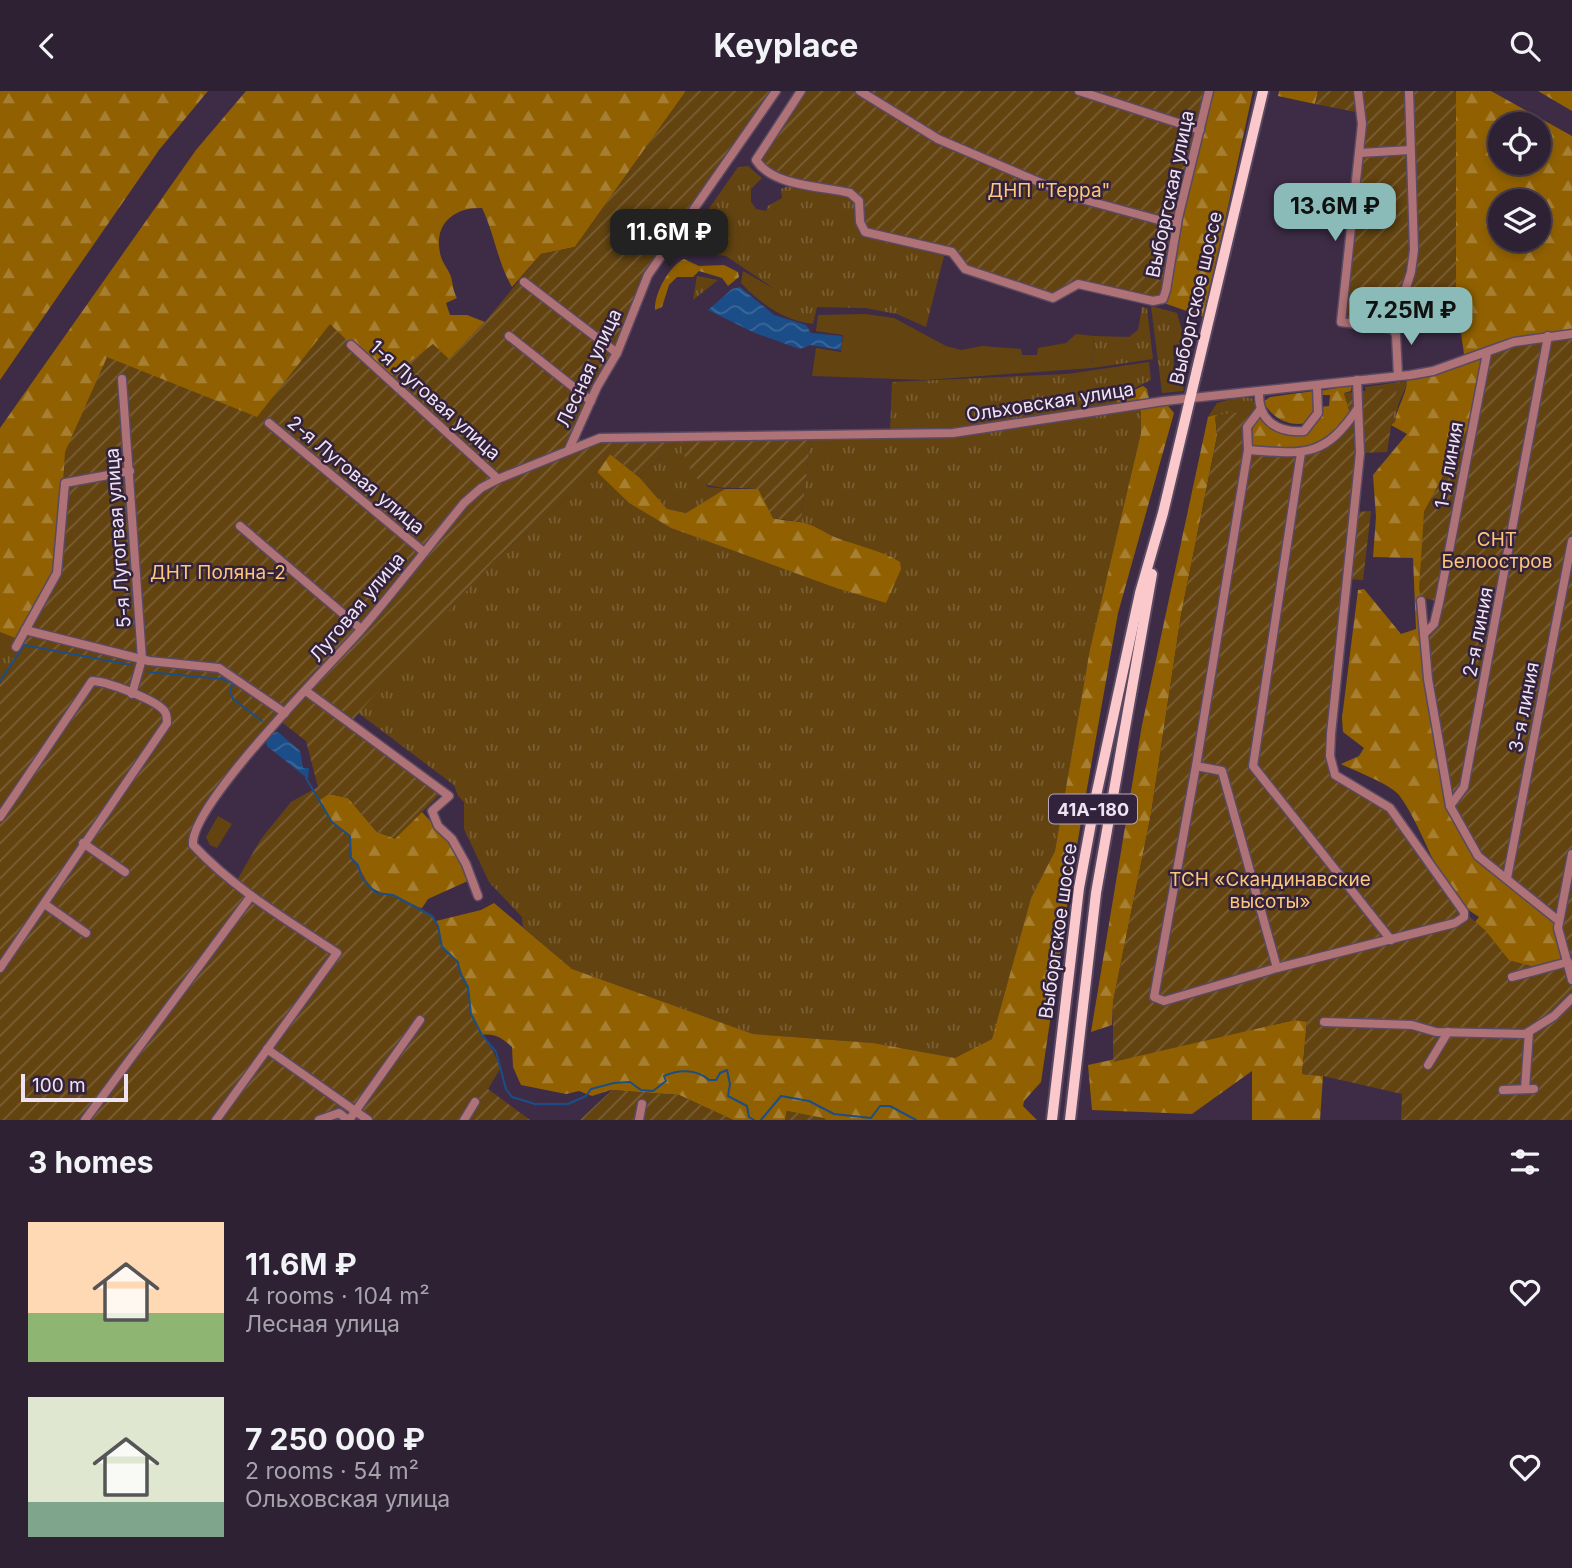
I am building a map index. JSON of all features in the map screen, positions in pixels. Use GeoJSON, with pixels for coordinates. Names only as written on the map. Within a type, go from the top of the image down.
{"type":"FeatureCollection","features":[{"type":"Feature","properties":{"kind":"main road","name":"Выборгское шоссе"},"geometry":{"type":"LineString","coordinates":[[1052,1115],[1079,888],[1096,796],[1140,593],[1163,513],[1263,91]]}},
{"type":"Feature","properties":{"kind":"main road","name":"Выборгское шоссе"},"geometry":{"type":"LineString","coordinates":[[1070,1116],[1096,893],[1163,513]]}},
{"type":"Feature","properties":{"kind":"street","name":"Лесная улица"},"geometry":{"type":"LineString","coordinates":[[569,449],[617,353],[648,275],[776,91]]}},
{"type":"Feature","properties":{"kind":"street","name":"Выборгская улица"},"geometry":{"type":"LineString","coordinates":[[801,91],[756,160],[762,169],[778,177],[850,193],[859,201],[861,226],[865,232],[952,252],[965,269],[1054,298],[1078,284],[1159,300],[1163,299],[1166,290],[1177,225],[1209,91]]}},
{"type":"Feature","properties":{"kind":"street"},"geometry":{"type":"LineString","coordinates":[[860,91],[938,139],[1074,197],[1177,225]]}},
{"type":"Feature","properties":{"kind":"street"},"geometry":{"type":"LineString","coordinates":[[1079,91],[1200,130]]}},
{"type":"Feature","properties":{"kind":"street"},"geometry":{"type":"LineString","coordinates":[[1357,91],[1362,124],[1360,153],[1340,323],[1393,329]]}},
{"type":"Feature","properties":{"kind":"street"},"geometry":{"type":"LineString","coordinates":[[1398,375],[1396,335],[1393,329],[1411,272],[1414,250],[1409,91]]}},
{"type":"Feature","properties":{"kind":"street"},"geometry":{"type":"LineString","coordinates":[[1360,153],[1410,150]]}},
{"type":"Feature","properties":{"kind":"street"},"geometry":{"type":"LineString","coordinates":[[524,282],[617,353]]}},
{"type":"Feature","properties":{"kind":"street","name":"Ольховская улица"},"geometry":{"type":"LineString","coordinates":[[569,449],[600,439],[628,437],[953,433],[1190,398],[1317,387],[1433,371],[1514,342],[1572,334]]}},
{"type":"Feature","properties":{"kind":"street"},"geometry":{"type":"LineString","coordinates":[[509,336],[591,401]]}},
{"type":"Feature","properties":{"kind":"street","name":"2-я линия"},"geometry":{"type":"LineString","coordinates":[[1450,806],[1464,787],[1548,336]]}},
{"type":"Feature","properties":{"kind":"street","name":"1-я Луговая улица"},"geometry":{"type":"LineString","coordinates":[[351,345],[498,479]]}},
{"type":"Feature","properties":{"kind":"street","name":"1-я линия"},"geometry":{"type":"LineString","coordinates":[[1424,634],[1434,624],[1487,353]]}},
{"type":"Feature","properties":{"kind":"street","name":"5-я Лугогвая улица"},"geometry":{"type":"LineString","coordinates":[[122,379],[142,659],[132,694]]}},
{"type":"Feature","properties":{"kind":"street"},"geometry":{"type":"LineString","coordinates":[[1260,410],[1247,427],[1248,450],[1196,766],[1154,997],[1164,1001],[1277,968],[1462,921],[1464,912],[1390,809],[1335,775],[1331,767],[1331,734],[1360,453],[1357,380]]}},
{"type":"Feature","properties":{"kind":"street"},"geometry":{"type":"LineString","coordinates":[[1259,393],[1260,410],[1268,421],[1283,430],[1304,431],[1318,413],[1317,387]]}},
{"type":"Feature","properties":{"kind":"street"},"geometry":{"type":"LineString","coordinates":[[1248,450],[1301,453],[1327,443],[1357,408]]}},
{"type":"Feature","properties":{"kind":"street","name":"2-я Луговая улица"},"geometry":{"type":"LineString","coordinates":[[269,423],[424,552]]}},
{"type":"Feature","properties":{"kind":"street","name":"Луговая улица"},"geometry":{"type":"LineString","coordinates":[[251,895],[193,845],[198,823],[229,780],[361,629],[464,503],[481,488],[498,479],[569,449]]}},
{"type":"Feature","properties":{"kind":"street"},"geometry":{"type":"LineString","coordinates":[[1301,453],[1253,766],[1391,940]]}},
{"type":"Feature","properties":{"kind":"street"},"geometry":{"type":"LineString","coordinates":[[16,647],[57,573],[65,483],[130,471]]}},
{"type":"Feature","properties":{"kind":"street"},"geometry":{"type":"LineString","coordinates":[[240,526],[361,629]]}},
{"type":"Feature","properties":{"kind":"street","name":"3-я линия"},"geometry":{"type":"LineString","coordinates":[[1507,878],[1572,541]]}},
{"type":"Feature","properties":{"kind":"street"},"geometry":{"type":"LineString","coordinates":[[1422,601],[1428,679],[1450,806],[1478,856],[1559,921]]}},
{"type":"Feature","properties":{"kind":"street"},"geometry":{"type":"LineString","coordinates":[[25,630],[142,659],[219,668],[285,713]]}},
{"type":"Feature","properties":{"kind":"street"},"geometry":{"type":"LineString","coordinates":[[0,817],[92,681],[159,705],[166,713],[167,723],[83,843],[46,905],[0,968]]}},
{"type":"Feature","properties":{"kind":"street"},"geometry":{"type":"LineString","coordinates":[[306,691],[449,796],[432,811],[434,819],[452,839],[478,896]]}},
{"type":"Feature","properties":{"kind":"street"},"geometry":{"type":"LineString","coordinates":[[1196,766],[1222,771],[1277,968]]}},
{"type":"Feature","properties":{"kind":"street"},"geometry":{"type":"LineString","coordinates":[[83,843],[125,872]]}},
{"type":"Feature","properties":{"kind":"street"},"geometry":{"type":"LineString","coordinates":[[1572,854],[1558,928],[1572,980]]}},
{"type":"Feature","properties":{"kind":"street"},"geometry":{"type":"LineString","coordinates":[[85,1120],[251,895],[337,953],[216,1120]]}},
{"type":"Feature","properties":{"kind":"street"},"geometry":{"type":"LineString","coordinates":[[46,905],[86,933]]}},
{"type":"Feature","properties":{"kind":"street"},"geometry":{"type":"LineString","coordinates":[[1512,977],[1568,962]]}},
{"type":"Feature","properties":{"kind":"street"},"geometry":{"type":"LineString","coordinates":[[1324,1022],[1412,1025],[1436,1032],[1529,1032],[1554,1016],[1572,998]]}},
{"type":"Feature","properties":{"kind":"street"},"geometry":{"type":"LineString","coordinates":[[318,1120],[338,1113],[348,1120],[420,1020]]}},
{"type":"Feature","properties":{"kind":"street"},"geometry":{"type":"LineString","coordinates":[[1429,1065],[1448,1032]]}},
{"type":"Feature","properties":{"kind":"street"},"geometry":{"type":"LineString","coordinates":[[1503,1090],[1529,1089],[1529,1032]]}},
{"type":"Feature","properties":{"kind":"street"},"geometry":{"type":"LineString","coordinates":[[267,1049],[368,1120]]}},
{"type":"Feature","properties":{"kind":"street"},"geometry":{"type":"LineString","coordinates":[[464,1120],[475,1102]]}},
{"type":"Feature","properties":{"kind":"street"},"geometry":{"type":"LineString","coordinates":[[639,1120],[642,1104]]}},
{"type":"Feature","properties":{"kind":"green space"},"geometry":{"type":"Polygon","coordinates":[[[0,91],[208,91],[159,150],[0,380],[0,91]]]}},
{"type":"Feature","properties":{"kind":"green space"},"geometry":{"type":"Polygon","coordinates":[[[246,91],[686,91],[575,247],[541,254],[512,287],[482,208],[462,211],[447,220],[442,227],[439,246],[457,298],[446,303],[450,315],[467,315],[485,322],[449,359],[387,379],[330,325],[258,417],[65,483],[57,573],[20,640],[0,632],[0,428],[196,150],[246,91]]]}},
{"type":"Feature","properties":{"kind":"green space","name":"ДНТ Поляна-2"},"geometry":{"type":"Polygon","coordinates":[[[686,91],[776,91],[662,253],[579,425],[580,445],[598,439],[811,434],[801,522],[773,518],[758,489],[718,487],[699,480],[692,472],[681,442],[677,441],[639,477],[610,454],[597,472],[493,561],[349,724],[441,793],[395,839],[377,832],[348,798],[329,794],[320,800],[332,822],[350,836],[351,858],[376,893],[408,902],[436,921],[442,947],[456,960],[468,986],[474,1021],[498,1061],[500,1069],[488,1089],[530,1120],[0,1120],[0,684],[20,653],[14,650],[57,573],[65,452],[107,357],[257,417],[330,324],[387,379],[433,344],[449,359],[485,322],[541,254],[575,247],[686,91]],[[279,720],[198,823],[193,845],[236,882],[261,839],[291,802],[318,787],[306,741],[279,720]]]}},
{"type":"Feature","properties":{"kind":"green space","name":"ДНП \"Терра\""},"geometry":{"type":"Polygon","coordinates":[[[801,91],[1209,91],[1163,299],[1078,284],[1053,298],[965,269],[954,254],[865,232],[860,208],[851,193],[792,182],[756,160],[801,91]]]}},
{"type":"Feature","properties":{"kind":"green space"},"geometry":{"type":"Polygon","coordinates":[[[1209,91],[1253,91],[1204,317],[1158,301],[1209,91]]]}},
{"type":"Feature","properties":{"kind":"green space"},"geometry":{"type":"Polygon","coordinates":[[[1279,91],[1318,91],[1315,104],[1278,96],[1279,91]]]}},
{"type":"Feature","properties":{"kind":"green space"},"geometry":{"type":"Polygon","coordinates":[[[1318,91],[1456,91],[1456,298],[1459,317],[1390,321],[1368,326],[1341,322],[1361,113],[1315,104],[1318,91]]]}},
{"type":"Feature","properties":{"kind":"green space"},"geometry":{"type":"Polygon","coordinates":[[[1456,91],[1491,91],[1529,112],[1488,112],[1488,175],[1551,175],[1551,124],[1572,136],[1572,334],[1474,418],[1424,512],[1423,626],[1559,920],[1567,962],[1542,969],[1509,961],[1475,922],[1479,917],[1453,893],[1443,878],[1399,795],[1380,782],[1341,764],[1359,756],[1364,748],[1343,732],[1342,718],[1358,590],[1364,589],[1401,634],[1416,629],[1413,558],[1373,557],[1376,517],[1373,475],[1407,434],[1391,425],[1395,422],[1406,389],[1407,377],[1465,361],[1456,298],[1456,91]]]}},
{"type":"Feature","properties":{"kind":"green space"},"geometry":{"type":"Polygon","coordinates":[[[1538,91],[1572,91],[1572,111],[1538,91]]]}},
{"type":"Feature","properties":{"kind":"green space"},"geometry":{"type":"Polygon","coordinates":[[[748,166],[762,178],[751,189],[751,202],[756,209],[766,211],[768,206],[782,198],[781,189],[791,185],[850,193],[945,252],[926,327],[897,314],[865,308],[817,307],[813,324],[792,319],[773,310],[748,290],[741,283],[743,271],[776,290],[726,256],[680,250],[738,167],[748,166]]]}},
{"type":"Feature","properties":{"kind":"green space"},"geometry":{"type":"Polygon","coordinates":[[[684,259],[699,266],[724,265],[738,272],[739,277],[728,286],[722,278],[699,271],[693,277],[677,277],[669,285],[662,307],[655,310],[657,296],[664,281],[684,259]]]}},
{"type":"Feature","properties":{"kind":"green space"},"geometry":{"type":"Polygon","coordinates":[[[697,276],[718,280],[693,300],[697,276]]]}},
{"type":"Feature","properties":{"kind":"green space"},"geometry":{"type":"Polygon","coordinates":[[[1151,306],[1177,313],[1182,331],[1194,329],[1183,391],[1162,393],[1151,306]],[[1183,344],[1173,345],[1174,374],[1180,373],[1183,344]]]}},
{"type":"Feature","properties":{"kind":"green space"},"geometry":{"type":"Polygon","coordinates":[[[1142,307],[1147,308],[1153,359],[1092,368],[1094,336],[1129,337],[1138,330],[1142,307]]]}},
{"type":"Feature","properties":{"kind":"green space"},"geometry":{"type":"Polygon","coordinates":[[[865,314],[894,318],[946,346],[961,350],[982,346],[1021,349],[1022,355],[1037,355],[1038,348],[1066,343],[1076,334],[1094,336],[1092,368],[926,380],[812,376],[816,348],[841,352],[843,335],[816,331],[818,315],[865,314]]]}},
{"type":"Feature","properties":{"kind":"green space"},"geometry":{"type":"Polygon","coordinates":[[[1572,334],[1572,1120],[1401,1120],[1402,1094],[1323,1076],[1302,1074],[1307,1022],[1295,1020],[1113,1062],[1113,1002],[1151,814],[1181,615],[1217,436],[1215,415],[1244,412],[1252,418],[1247,427],[1250,450],[1319,448],[1351,416],[1344,393],[1397,388],[1387,452],[1360,453],[1355,512],[1371,511],[1363,580],[1349,579],[1331,734],[1335,775],[1390,808],[1464,912],[1485,930],[1509,960],[1542,969],[1567,961],[1559,920],[1478,856],[1450,805],[1424,642],[1434,624],[1439,602],[1421,597],[1419,589],[1424,512],[1473,418],[1485,355],[1514,342],[1572,334]]]}},
{"type":"Feature","properties":{"kind":"green space"},"geometry":{"type":"Polygon","coordinates":[[[1149,362],[1151,380],[1122,394],[1141,405],[1141,433],[1090,649],[1055,851],[1031,898],[992,1039],[955,1058],[873,1043],[753,1034],[572,969],[523,927],[522,917],[489,882],[464,829],[464,802],[458,796],[454,785],[357,712],[493,561],[597,472],[629,503],[671,528],[836,588],[886,603],[890,590],[889,555],[879,555],[801,522],[811,434],[890,432],[892,382],[1068,374],[1149,362]]]}},
{"type":"Feature","properties":{"kind":"green space"},"geometry":{"type":"Polygon","coordinates":[[[1408,381],[1398,405],[1395,422],[1391,425],[1397,389],[1366,391],[1365,387],[1408,381]]]}},
{"type":"Feature","properties":{"kind":"green space"},"geometry":{"type":"Polygon","coordinates":[[[1352,385],[1351,391],[1344,393],[1351,416],[1319,448],[1250,450],[1247,427],[1260,415],[1266,423],[1305,433],[1320,407],[1329,406],[1330,395],[1320,395],[1320,391],[1352,385]]]}},
{"type":"Feature","properties":{"kind":"green space"},"geometry":{"type":"Polygon","coordinates":[[[1143,386],[1147,389],[1150,403],[1164,401],[1174,413],[1118,613],[1071,879],[1041,1082],[1024,1101],[1023,1106],[1037,1120],[827,1120],[787,1111],[785,1120],[733,1120],[679,1095],[611,1090],[592,1096],[579,1091],[566,1094],[521,1085],[513,1067],[512,1047],[498,1037],[482,1035],[471,1014],[468,987],[460,973],[458,962],[442,947],[436,921],[481,910],[494,903],[572,969],[753,1034],[873,1043],[955,1058],[992,1039],[1031,898],[1055,851],[1090,649],[1141,433],[1141,405],[1119,408],[1115,397],[1118,393],[1125,394],[1143,386]]]}},
{"type":"Feature","properties":{"kind":"green space"},"geometry":{"type":"Polygon","coordinates":[[[1314,391],[1318,398],[1311,422],[1304,424],[1290,423],[1278,418],[1263,402],[1270,397],[1314,391]]]}},
{"type":"Feature","properties":{"kind":"green space"},"geometry":{"type":"Polygon","coordinates":[[[1239,397],[1252,398],[1260,415],[1252,418],[1244,412],[1208,417],[1217,403],[1239,397]]]}},
{"type":"Feature","properties":{"kind":"green space"},"geometry":{"type":"Polygon","coordinates":[[[1215,415],[1217,436],[1181,615],[1151,814],[1113,1002],[1112,1025],[1091,1032],[1142,725],[1208,417],[1215,415]]]}},
{"type":"Feature","properties":{"kind":"green space"},"geometry":{"type":"Polygon","coordinates":[[[677,441],[682,442],[683,452],[708,487],[725,489],[686,513],[667,509],[639,477],[677,441]]]}},
{"type":"Feature","properties":{"kind":"green space"},"geometry":{"type":"Polygon","coordinates":[[[610,454],[639,477],[667,509],[686,513],[725,489],[759,489],[773,518],[809,524],[835,537],[893,558],[900,562],[901,569],[886,603],[836,588],[671,528],[629,503],[597,472],[610,454]]]}},
{"type":"Feature","properties":{"kind":"green space"},"geometry":{"type":"Polygon","coordinates":[[[0,632],[20,640],[20,653],[0,684],[0,632]]]}},
{"type":"Feature","properties":{"kind":"green space"},"geometry":{"type":"Polygon","coordinates":[[[329,794],[348,798],[377,832],[395,838],[422,812],[451,843],[470,880],[428,899],[422,908],[380,893],[362,878],[351,858],[350,836],[332,822],[319,799],[329,794]]]}},
{"type":"Feature","properties":{"kind":"green space"},"geometry":{"type":"Polygon","coordinates":[[[218,816],[232,824],[217,848],[210,845],[206,837],[218,816]]]}},
{"type":"Feature","properties":{"kind":"green space"},"geometry":{"type":"Polygon","coordinates":[[[1295,1020],[1307,1021],[1302,1074],[1323,1076],[1320,1120],[1252,1120],[1252,1071],[1192,1114],[1092,1110],[1088,1065],[1295,1020]]]}},
{"type":"Feature","properties":{"kind":"green space"},"geometry":{"type":"Polygon","coordinates":[[[612,1090],[679,1095],[733,1120],[580,1120],[612,1090]]]}},
{"type":"Feature","properties":{"kind":"green space"},"geometry":{"type":"Polygon","coordinates":[[[787,1111],[824,1118],[827,1120],[785,1120],[787,1111]]]}},
{"type":"Feature","properties":{"kind":"water"},"geometry":{"type":"Polygon","coordinates":[[[740,287],[774,315],[806,325],[811,333],[842,336],[841,350],[810,345],[800,349],[755,333],[708,310],[732,289],[740,287]]]}},
{"type":"Feature","properties":{"kind":"water"},"geometry":{"type":"Polygon","coordinates":[[[278,732],[300,751],[303,768],[309,768],[308,779],[267,746],[266,741],[273,733],[278,732]]]}},
{"type":"Feature","properties":{"kind":"waterway"},"geometry":{"type":"LineString","coordinates":[[0,681],[24,645],[131,665]]}},
{"type":"Feature","properties":{"kind":"waterway"},"geometry":{"type":"LineString","coordinates":[[148,672],[222,679],[233,683],[230,691],[233,699],[262,721]]}},
{"type":"Feature","properties":{"kind":"waterway"},"geometry":{"type":"LineString","coordinates":[[306,778],[332,822],[350,836],[351,858],[358,865],[362,878],[376,893],[393,895],[432,916],[438,926],[442,947],[458,962],[460,973],[468,987],[471,1014],[482,1035],[496,1052],[506,1089],[512,1097],[535,1104],[568,1104],[586,1096],[591,1089],[614,1083],[630,1082],[641,1090],[653,1091],[666,1081],[664,1076],[669,1074],[687,1071],[716,1080],[720,1073],[727,1070],[730,1084],[728,1096],[747,1106],[749,1117],[754,1120]]}},
{"type":"Feature","properties":{"kind":"waterway"},"geometry":{"type":"LineString","coordinates":[[761,1120],[781,1096],[809,1101],[834,1114],[871,1118],[880,1106],[890,1106],[916,1120]]}},
{"type":"Feature","properties":{"kind":"park label","name":"СНТ Белоостров"},"geometry":{"type":"Point","coordinates":[1497,550]}},
{"type":"Feature","properties":{"kind":"park label","name":"ТСН «Скандинавские высоты»"},"geometry":{"type":"Point","coordinates":[1270,890]}}]}
